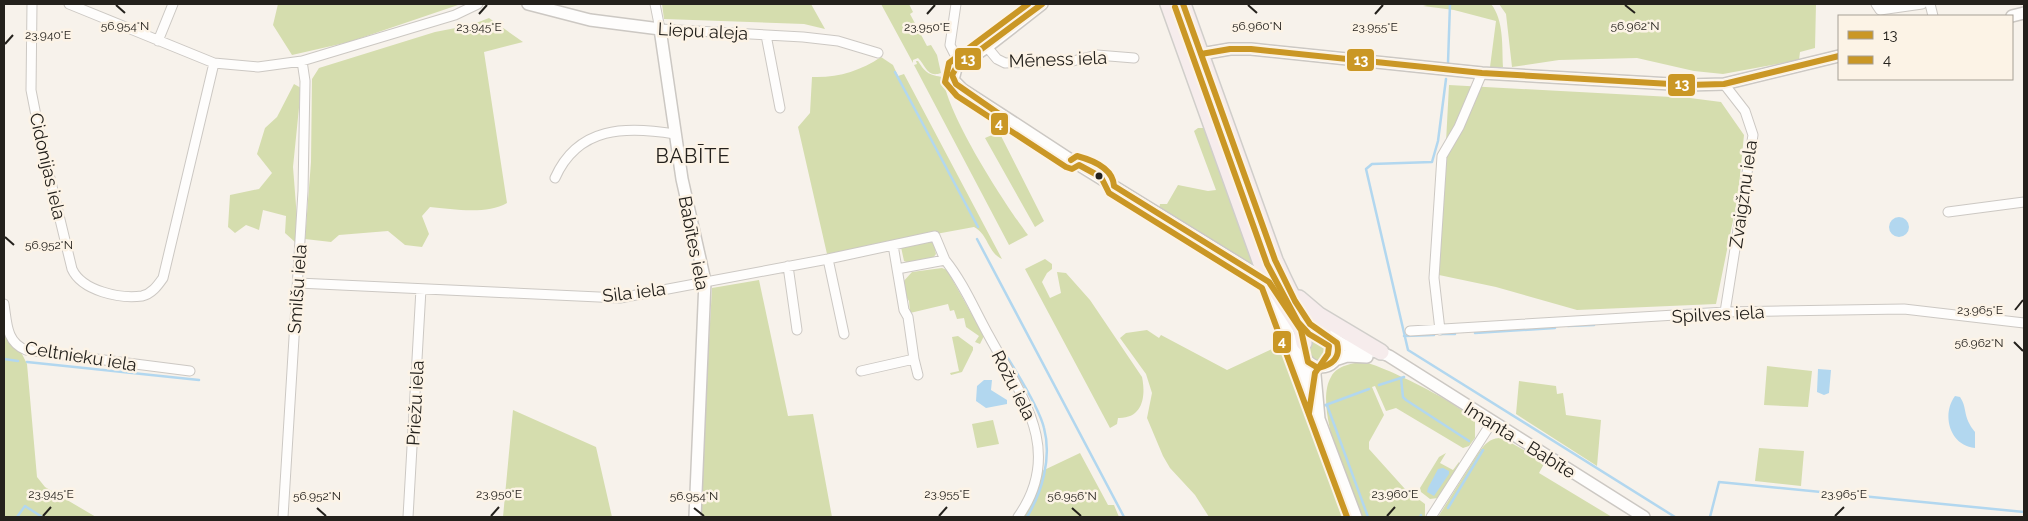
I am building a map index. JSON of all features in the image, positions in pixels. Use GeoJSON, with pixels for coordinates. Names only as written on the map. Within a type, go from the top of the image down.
{"type":"FeatureCollection","features":[{"type":"Feature","properties":{"kind":"highway"},"geometry":{"type":"LineString","coordinates":[[1168,4],[1264,272],[1301,329],[1300,349]]}},
{"type":"Feature","properties":{"kind":"highway"},"geometry":{"type":"LineString","coordinates":[[1183,4],[1275,260],[1285,282],[1310,324],[1323,332]]}},
{"type":"Feature","properties":{"kind":"highway"},"geometry":{"type":"LineString","coordinates":[[1285,282],[1301,300],[1319,315],[1381,352]]}},
{"type":"Feature","properties":{"kind":"street","name":"Cidonijas iela"},"geometry":{"type":"LineString","coordinates":[[32,4],[30,70],[35,114],[72,269],[76,278],[91,288],[143,296],[152,292],[163,278],[214,63]]}},
{"type":"Feature","properties":{"kind":"street"},"geometry":{"type":"LineString","coordinates":[[69,4],[214,63],[258,67],[302,61],[455,15],[478,4]]}},
{"type":"Feature","properties":{"kind":"street"},"geometry":{"type":"LineString","coordinates":[[158,41],[172,4]]}},
{"type":"Feature","properties":{"kind":"street","name":"Liepu aleja"},"geometry":{"type":"LineString","coordinates":[[528,4],[590,20],[660,30],[766,35],[838,41],[878,53]]}},
{"type":"Feature","properties":{"kind":"street"},"geometry":{"type":"LineString","coordinates":[[655,4],[660,30]]}},
{"type":"Feature","properties":{"kind":"street"},"geometry":{"type":"LineString","coordinates":[[956,4],[950,45],[960,65]]}},
{"type":"Feature","properties":{"kind":"street","name":"Mēness iela"},"geometry":{"type":"LineString","coordinates":[[1042,4],[987,47],[960,65],[952,75],[953,80],[962,89],[1269,282]]}},
{"type":"Feature","properties":{"kind":"street"},"geometry":{"type":"LineString","coordinates":[[1876,4],[1880,10],[1931,4]]}},
{"type":"Feature","properties":{"kind":"street","name":"Babītes iela"},"geometry":{"type":"LineString","coordinates":[[660,30],[682,179],[705,281],[695,517]]}},
{"type":"Feature","properties":{"kind":"street"},"geometry":{"type":"LineString","coordinates":[[766,35],[780,108]]}},
{"type":"Feature","properties":{"kind":"street","name":"Mēness iela"},"geometry":{"type":"LineString","coordinates":[[987,47],[998,59],[1005,62],[1073,61],[1097,55],[1134,58]]}},
{"type":"Feature","properties":{"kind":"street"},"geometry":{"type":"LineString","coordinates":[[1202,54],[1230,49],[1251,49],[1482,73],[1640,83],[1724,84],[1838,56]]}},
{"type":"Feature","properties":{"kind":"street","name":"Smilšu iela"},"geometry":{"type":"LineString","coordinates":[[283,517],[289,392],[298,283],[305,81],[302,61]]}},
{"type":"Feature","properties":{"kind":"street"},"geometry":{"type":"LineString","coordinates":[[1440,330],[1434,278],[1442,156],[1459,127],[1482,73]]}},
{"type":"Feature","properties":{"kind":"street","name":"Zvaigžņu iela"},"geometry":{"type":"LineString","coordinates":[[1724,84],[1745,111],[1753,134],[1725,312]]}},
{"type":"Feature","properties":{"kind":"street"},"geometry":{"type":"LineString","coordinates":[[555,178],[560,166],[589,140],[615,131],[631,128],[675,134]]}},
{"type":"Feature","properties":{"kind":"street"},"geometry":{"type":"LineString","coordinates":[[1948,212],[2024,202]]}},
{"type":"Feature","properties":{"kind":"street","name":"Sila iela"},"geometry":{"type":"LineString","coordinates":[[298,283],[620,298],[828,259],[935,236]]}},
{"type":"Feature","properties":{"kind":"street","name":"Rožu iela"},"geometry":{"type":"LineString","coordinates":[[935,236],[945,260],[1023,398],[1036,429],[1039,450],[1037,477],[1031,495],[1018,517]]}},
{"type":"Feature","properties":{"kind":"street"},"geometry":{"type":"LineString","coordinates":[[893,244],[918,375]]}},
{"type":"Feature","properties":{"kind":"street"},"geometry":{"type":"LineString","coordinates":[[828,259],[844,334]]}},
{"type":"Feature","properties":{"kind":"street"},"geometry":{"type":"LineString","coordinates":[[897,269],[945,260]]}},
{"type":"Feature","properties":{"kind":"street"},"geometry":{"type":"LineString","coordinates":[[788,266],[797,330]]}},
{"type":"Feature","properties":{"kind":"street","name":"Priežu iela"},"geometry":{"type":"LineString","coordinates":[[408,517],[422,289]]}},
{"type":"Feature","properties":{"kind":"street","name":"Celtnieku iela"},"geometry":{"type":"LineString","coordinates":[[4,304],[9,334],[13,343],[26,350],[190,371]]}},
{"type":"Feature","properties":{"kind":"street","name":"Spilves iela"},"geometry":{"type":"LineString","coordinates":[[1410,331],[1725,312],[1904,309],[2024,324]]}},
{"type":"Feature","properties":{"kind":"street"},"geometry":{"type":"LineString","coordinates":[[1300,349],[1314,333],[1323,332],[1330,334],[1336,340],[1338,353],[1323,376],[1318,411]]}},
{"type":"Feature","properties":{"kind":"street","name":"Imanta - Babīte"},"geometry":{"type":"LineString","coordinates":[[1336,340],[1347,347],[1381,352],[1644,517]]}},
{"type":"Feature","properties":{"kind":"street"},"geometry":{"type":"LineString","coordinates":[[1300,349],[1315,375],[1318,411]]}},
{"type":"Feature","properties":{"kind":"street"},"geometry":{"type":"LineString","coordinates":[[1300,349],[1318,411],[1356,517]]}},
{"type":"Feature","properties":{"kind":"street","name":"Imanta - Babīte"},"geometry":{"type":"LineString","coordinates":[[1332,362],[1347,356],[1396,362]]}},
{"type":"Feature","properties":{"kind":"street"},"geometry":{"type":"LineString","coordinates":[[861,371],[914,359]]}},
{"type":"Feature","properties":{"kind":"street"},"geometry":{"type":"LineString","coordinates":[[1310,364],[1320,367],[1332,362]]}},
{"type":"Feature","properties":{"kind":"street"},"geometry":{"type":"LineString","coordinates":[[1431,517],[1492,422]]}},
{"type":"Feature","properties":{"kind":"green space"},"geometry":{"type":"Polygon","coordinates":[[[278,4],[458,5],[349,42],[292,55],[273,25],[278,4]]]}},
{"type":"Feature","properties":{"kind":"green space"},"geometry":{"type":"Polygon","coordinates":[[[662,4],[811,4],[825,29],[804,24],[664,19],[662,4]]]}},
{"type":"Feature","properties":{"kind":"green space"},"geometry":{"type":"Polygon","coordinates":[[[881,4],[909,4],[913,12],[910,14],[927,46],[931,45],[937,55],[941,73],[930,73],[918,58],[913,60],[913,63],[881,4]]]}},
{"type":"Feature","properties":{"kind":"green space"},"geometry":{"type":"Polygon","coordinates":[[[1431,4],[1491,4],[1500,25],[1503,67],[1490,67],[1496,21],[1454,10],[1423,6],[1431,4]]]}},
{"type":"Feature","properties":{"kind":"green space"},"geometry":{"type":"Polygon","coordinates":[[[1499,4],[1816,4],[1815,48],[1800,52],[1799,60],[1723,74],[1694,71],[1637,58],[1559,60],[1512,67],[1506,14],[1499,4]]]}},
{"type":"Feature","properties":{"kind":"green space"},"geometry":{"type":"Polygon","coordinates":[[[489,18],[523,42],[484,52],[507,203],[499,207],[479,210],[430,207],[422,216],[429,234],[422,247],[405,245],[388,231],[339,235],[331,242],[305,239],[311,162],[312,79],[319,68],[435,32],[471,25],[489,18]]]}},
{"type":"Feature","properties":{"kind":"green space"},"geometry":{"type":"Polygon","coordinates":[[[881,57],[893,65],[898,76],[904,74],[1002,259],[997,256],[979,230],[974,227],[827,254],[798,127],[810,113],[812,77],[848,73],[881,57]]]}},
{"type":"Feature","properties":{"kind":"green space"},"geometry":{"type":"Polygon","coordinates":[[[916,61],[929,73],[943,77],[947,93],[965,135],[1005,202],[1028,235],[1009,245],[914,65],[917,64],[916,61]]]}},
{"type":"Feature","properties":{"kind":"green space"},"geometry":{"type":"Polygon","coordinates":[[[294,84],[301,88],[293,167],[298,231],[295,242],[285,233],[286,216],[263,210],[259,230],[246,225],[235,233],[228,227],[230,195],[259,189],[272,173],[257,154],[265,128],[277,117],[294,84]]]}},
{"type":"Feature","properties":{"kind":"green space"},"geometry":{"type":"Polygon","coordinates":[[[1449,85],[1690,98],[1721,102],[1744,135],[1738,196],[1716,304],[1577,310],[1496,287],[1439,275],[1449,85]]]}},
{"type":"Feature","properties":{"kind":"green space"},"geometry":{"type":"Polygon","coordinates":[[[1198,128],[1203,128],[1207,134],[1253,263],[1251,266],[1159,209],[1160,204],[1167,204],[1178,185],[1208,191],[1216,190],[1194,131],[1198,128]]]}},
{"type":"Feature","properties":{"kind":"green space"},"geometry":{"type":"Polygon","coordinates":[[[999,132],[1044,221],[1035,227],[985,138],[999,132]]]}},
{"type":"Feature","properties":{"kind":"green space"},"geometry":{"type":"Polygon","coordinates":[[[933,240],[936,254],[933,258],[909,263],[904,261],[901,247],[933,240]]]}},
{"type":"Feature","properties":{"kind":"green space"},"geometry":{"type":"Polygon","coordinates":[[[1045,259],[1052,264],[1052,269],[1047,273],[1042,282],[1050,298],[1061,293],[1057,272],[1066,273],[1090,300],[1142,377],[1143,399],[1138,410],[1133,415],[1118,418],[1117,424],[1110,428],[1025,269],[1045,259]]]}},
{"type":"Feature","properties":{"kind":"green space"},"geometry":{"type":"Polygon","coordinates":[[[942,268],[947,270],[984,336],[980,344],[975,342],[979,336],[966,327],[964,318],[957,319],[954,310],[950,311],[948,304],[910,313],[909,301],[904,294],[902,283],[912,272],[942,268]]]}},
{"type":"Feature","properties":{"kind":"green space"},"geometry":{"type":"Polygon","coordinates":[[[759,280],[788,416],[813,414],[832,517],[699,517],[712,288],[759,280]]]}},
{"type":"Feature","properties":{"kind":"green space"},"geometry":{"type":"Polygon","coordinates":[[[4,321],[8,342],[21,352],[27,364],[37,477],[45,487],[96,517],[4,517],[4,321]]]}},
{"type":"Feature","properties":{"kind":"green space"},"geometry":{"type":"Polygon","coordinates":[[[1147,330],[1159,338],[1161,335],[1227,370],[1285,343],[1351,517],[1209,517],[1195,495],[1170,468],[1163,456],[1147,418],[1152,393],[1146,374],[1120,338],[1126,333],[1147,330]]]}},
{"type":"Feature","properties":{"kind":"green space"},"geometry":{"type":"Polygon","coordinates":[[[1321,334],[1327,335],[1335,343],[1335,355],[1327,363],[1321,364],[1315,363],[1307,355],[1306,349],[1307,343],[1315,335],[1321,334]]]}},
{"type":"Feature","properties":{"kind":"green space"},"geometry":{"type":"Polygon","coordinates":[[[958,336],[973,347],[973,350],[962,372],[951,375],[950,373],[959,371],[952,337],[958,336]]]}},
{"type":"Feature","properties":{"kind":"green space"},"geometry":{"type":"Polygon","coordinates":[[[1364,362],[1389,371],[1441,397],[1456,406],[1475,422],[1475,438],[1469,446],[1463,448],[1396,408],[1386,411],[1375,386],[1372,387],[1384,415],[1369,442],[1369,449],[1405,489],[1425,504],[1425,517],[1360,517],[1341,467],[1329,426],[1326,407],[1327,390],[1334,373],[1341,367],[1364,362]]]}},
{"type":"Feature","properties":{"kind":"green space"},"geometry":{"type":"Polygon","coordinates":[[[1767,366],[1812,371],[1808,407],[1764,405],[1767,366]]]}},
{"type":"Feature","properties":{"kind":"green space"},"geometry":{"type":"Polygon","coordinates":[[[1519,381],[1556,386],[1557,394],[1563,393],[1566,415],[1601,420],[1597,466],[1516,414],[1519,381]]]}},
{"type":"Feature","properties":{"kind":"green space"},"geometry":{"type":"Polygon","coordinates":[[[513,410],[596,447],[612,517],[503,517],[513,410]]]}},
{"type":"Feature","properties":{"kind":"green space"},"geometry":{"type":"Polygon","coordinates":[[[993,420],[999,444],[977,448],[972,424],[993,420]]]}},
{"type":"Feature","properties":{"kind":"green space"},"geometry":{"type":"Polygon","coordinates":[[[1499,438],[1545,462],[1539,473],[1612,517],[1438,517],[1481,449],[1485,444],[1499,438]]]}},
{"type":"Feature","properties":{"kind":"green space"},"geometry":{"type":"Polygon","coordinates":[[[1759,448],[1804,451],[1801,486],[1755,481],[1759,448]]]}},
{"type":"Feature","properties":{"kind":"green space"},"geometry":{"type":"Polygon","coordinates":[[[1080,453],[1108,505],[1114,505],[1119,517],[1023,517],[1037,490],[1042,471],[1080,453]]]}},
{"type":"Feature","properties":{"kind":"green space"},"geometry":{"type":"Polygon","coordinates":[[[1446,453],[1440,463],[1453,470],[1459,462],[1459,466],[1438,498],[1430,499],[1421,492],[1420,488],[1439,457],[1446,453]]]}},
{"type":"Feature","properties":{"kind":"water"},"geometry":{"type":"Polygon","coordinates":[[[1899,217],[1906,220],[1909,227],[1906,234],[1899,237],[1892,234],[1889,227],[1892,220],[1899,217]]]}},
{"type":"Feature","properties":{"kind":"water"},"geometry":{"type":"Polygon","coordinates":[[[1818,369],[1831,370],[1829,393],[1824,395],[1817,392],[1818,369]]]}},
{"type":"Feature","properties":{"kind":"water"},"geometry":{"type":"Polygon","coordinates":[[[984,380],[992,380],[991,390],[1007,400],[1007,404],[986,408],[976,401],[977,386],[984,380]]]}},
{"type":"Feature","properties":{"kind":"water"},"geometry":{"type":"Polygon","coordinates":[[[1955,396],[1960,397],[1968,421],[1975,432],[1975,448],[1959,442],[1950,428],[1949,412],[1955,396]]]}},
{"type":"Feature","properties":{"kind":"water"},"geometry":{"type":"Polygon","coordinates":[[[1443,468],[1449,471],[1449,474],[1434,496],[1427,492],[1428,488],[1438,469],[1443,468]]]}},
{"type":"Feature","properties":{"kind":"waterway"},"geometry":{"type":"LineString","coordinates":[[1448,63],[1450,4]]}},
{"type":"Feature","properties":{"kind":"waterway"},"geometry":{"type":"LineString","coordinates":[[895,72],[978,227]]}},
{"type":"Feature","properties":{"kind":"waterway"},"geometry":{"type":"LineString","coordinates":[[1446,79],[1438,141],[1432,162],[1372,164],[1366,169],[1408,350],[1675,517]]}},
{"type":"Feature","properties":{"kind":"waterway"},"geometry":{"type":"LineString","coordinates":[[977,239],[1124,517]]}},
{"type":"Feature","properties":{"kind":"waterway"},"geometry":{"type":"LineString","coordinates":[[1568,326],[1594,325]]}},
{"type":"Feature","properties":{"kind":"waterway"},"geometry":{"type":"LineString","coordinates":[[1475,333],[1555,328]]}},
{"type":"Feature","properties":{"kind":"waterway"},"geometry":{"type":"LineString","coordinates":[[1441,334],[1455,334]]}},
{"type":"Feature","properties":{"kind":"waterway"},"geometry":{"type":"LineString","coordinates":[[1404,336],[1434,335]]}},
{"type":"Feature","properties":{"kind":"waterway"},"geometry":{"type":"LineString","coordinates":[[1004,352],[1027,389],[1041,419],[1046,439],[1047,451],[1044,474],[1037,497],[1027,517]]}},
{"type":"Feature","properties":{"kind":"waterway"},"geometry":{"type":"LineString","coordinates":[[4,359],[18,361]]}},
{"type":"Feature","properties":{"kind":"waterway"},"geometry":{"type":"LineString","coordinates":[[27,362],[199,380]]}},
{"type":"Feature","properties":{"kind":"waterway"},"geometry":{"type":"LineString","coordinates":[[1379,385],[1404,377]]}},
{"type":"Feature","properties":{"kind":"waterway"},"geometry":{"type":"LineString","coordinates":[[1401,378],[1403,397],[1406,400],[1469,441]]}},
{"type":"Feature","properties":{"kind":"waterway"},"geometry":{"type":"LineString","coordinates":[[1323,406],[1369,389]]}},
{"type":"Feature","properties":{"kind":"waterway"},"geometry":{"type":"LineString","coordinates":[[1327,405],[1368,517]]}},
{"type":"Feature","properties":{"kind":"waterway"},"geometry":{"type":"LineString","coordinates":[[1448,508],[1483,450]]}},
{"type":"Feature","properties":{"kind":"waterway"},"geometry":{"type":"LineString","coordinates":[[1710,517],[1719,482],[2024,512]]}},
{"type":"Feature","properties":{"kind":"waterway"},"geometry":{"type":"LineString","coordinates":[[17,517],[25,506],[42,517]]}},
{"type":"Feature","properties":{"kind":"transit line","name":"4"},"geometry":{"type":"LineString","coordinates":[[1028,4],[949,63],[945,82],[957,96],[1066,167],[1072,169],[1079,165],[1101,177],[1109,193],[1262,288],[1347,517]]}},
{"type":"Feature","properties":{"kind":"transit line","name":"13"},"geometry":{"type":"LineString","coordinates":[[1005,118],[956,84],[952,75],[956,68],[1042,4]]}},
{"type":"Feature","properties":{"kind":"transit line","name":"13"},"geometry":{"type":"LineString","coordinates":[[1071,160],[1077,156],[1101,166],[1110,174],[1114,186],[1269,282],[1301,330],[1308,362],[1318,368],[1334,360],[1338,353],[1337,343],[1310,324],[1295,301],[1275,260],[1183,4]]}},
{"type":"Feature","properties":{"kind":"transit line","name":"4"},"geometry":{"type":"LineString","coordinates":[[1175,7],[1267,264],[1298,322],[1309,334],[1329,346],[1328,354],[1315,373],[1309,413]]}},
{"type":"Feature","properties":{"kind":"transit line","name":"13"},"geometry":{"type":"LineString","coordinates":[[1201,54],[1230,49],[1251,49],[1482,73],[1688,85],[1724,84],[1838,56]]}},
{"type":"Feature","properties":{"kind":"district","name":"BABĪTE"},"geometry":{"type":"Point","coordinates":[693,156]}}]}
